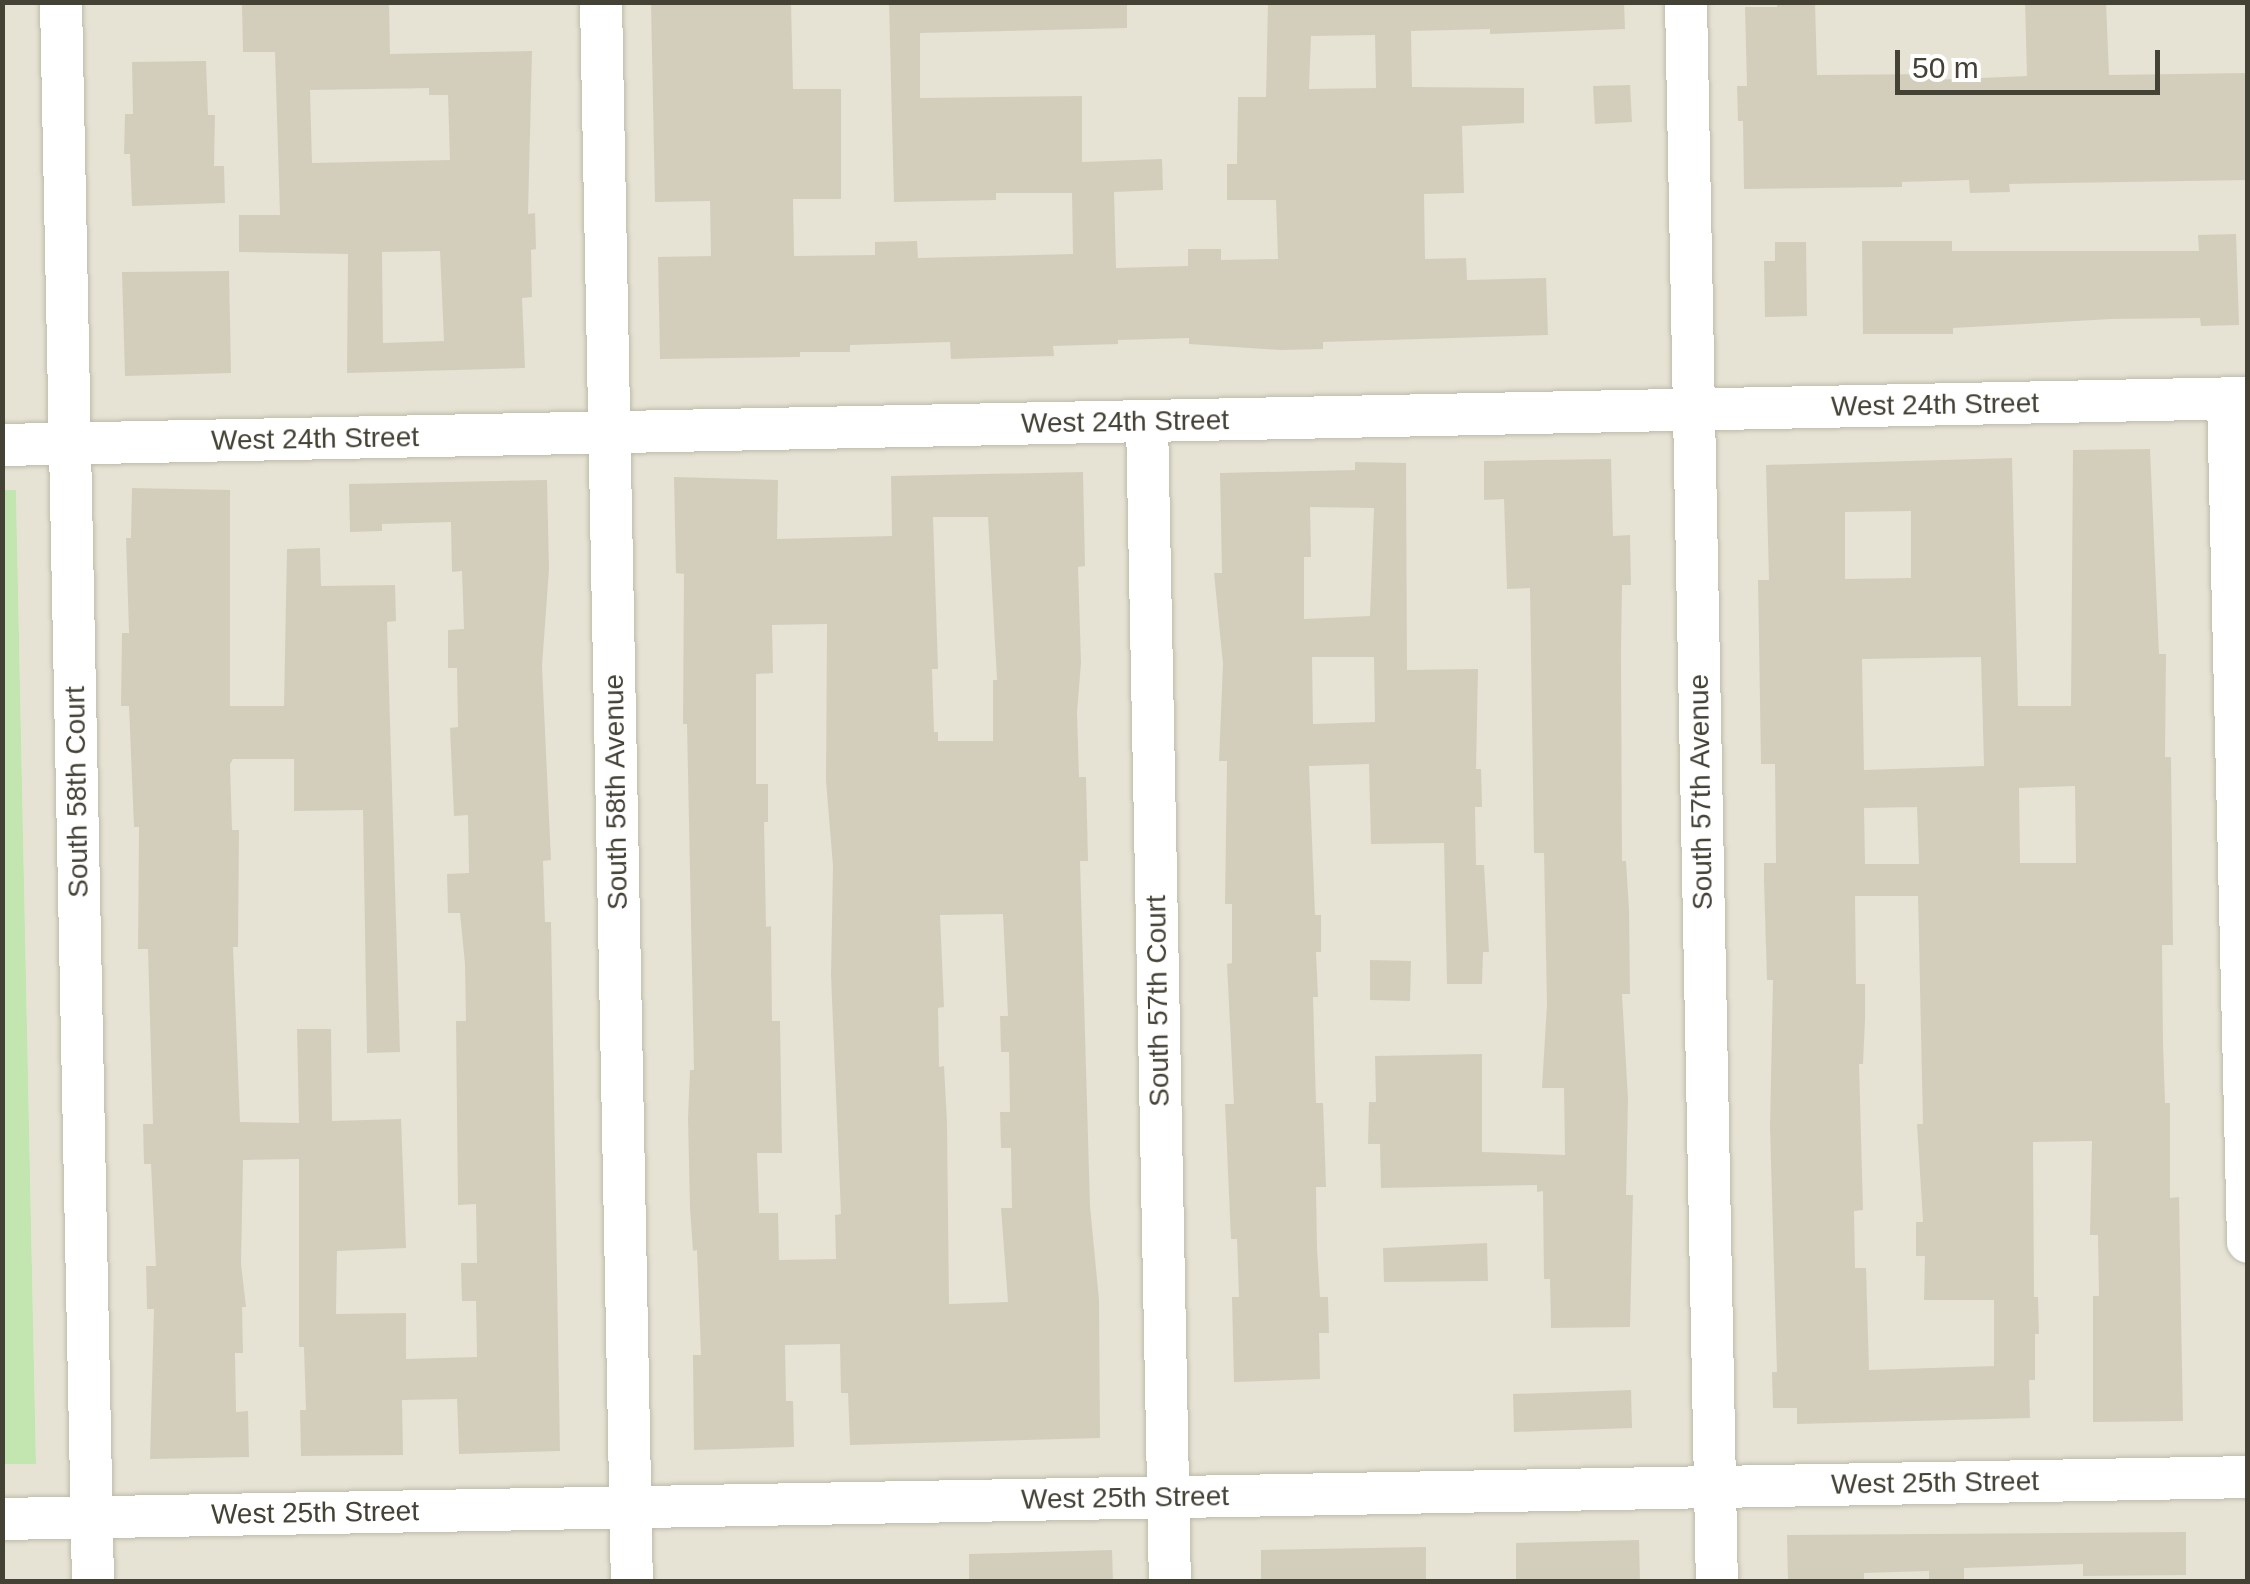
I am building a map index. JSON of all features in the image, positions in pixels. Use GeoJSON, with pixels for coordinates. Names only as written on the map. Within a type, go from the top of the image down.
{"type":"FeatureCollection","features":[{"type":"Feature","properties":{"kind":"street","name":"South 58th Court"},"geometry":{"type":"LineString","coordinates":[[61,2],[92,1582]]}},
{"type":"Feature","properties":{"kind":"street","name":"South 58th Avenue"},"geometry":{"type":"LineString","coordinates":[[601,2],[632,1582]]}},
{"type":"Feature","properties":{"kind":"street","name":"South 57th Avenue"},"geometry":{"type":"LineString","coordinates":[[1686,2],[1717,1582]]}},
{"type":"Feature","properties":{"kind":"street","name":"West 24th Street"},"geometry":{"type":"LineString","coordinates":[[2,445],[2238,398]]}},
{"type":"Feature","properties":{"kind":"street"},"geometry":{"type":"LineString","coordinates":[[2238,398],[2248,1242]]}},
{"type":"Feature","properties":{"kind":"street","name":"South 57th Court"},"geometry":{"type":"LineString","coordinates":[[1147,421],[1170,1582]]}},
{"type":"Feature","properties":{"kind":"street","name":"West 25th Street"},"geometry":{"type":"LineString","coordinates":[[2,1519],[2248,1477]]}},
{"type":"Feature","properties":{"kind":"shaded area"},"geometry":{"type":"Polygon","coordinates":[[[3,3],[2247,3],[2247,1581],[3,1581],[2,1464],[36,1463],[16,490],[2,490],[3,3]]]}},
{"type":"Feature","properties":{"kind":"green space"},"geometry":{"type":"Polygon","coordinates":[[[2,490],[16,490],[36,1464],[3,1464],[2,490]]]}},
{"type":"Feature","properties":{"kind":"building"},"geometry":{"type":"Polygon","coordinates":[[[389,2],[390,54],[532,51],[528,214],[535,213],[536,249],[531,250],[532,297],[522,298],[525,368],[347,373],[348,254],[239,252],[239,215],[280,215],[275,52],[243,52],[242,4],[389,2]],[[429,88],[310,90],[312,163],[450,160],[448,95],[429,95],[429,88]],[[440,251],[382,252],[383,343],[444,341],[440,251]]]}},
{"type":"Feature","properties":{"kind":"building"},"geometry":{"type":"Polygon","coordinates":[[[651,2],[791,2],[793,89],[841,89],[841,199],[793,199],[794,256],[875,255],[875,242],[917,241],[918,258],[1073,254],[1072,193],[996,193],[996,200],[894,202],[889,2],[1127,2],[1127,28],[920,33],[920,98],[1082,96],[1082,162],[1162,159],[1163,190],[1114,192],[1116,268],[1188,266],[1188,249],[1221,249],[1221,260],[1278,259],[1276,200],[1227,200],[1227,164],[1237,164],[1238,97],[1266,97],[1268,2],[1624,2],[1625,29],[1490,34],[1490,29],[1411,31],[1412,87],[1524,88],[1524,123],[1462,126],[1464,193],[1424,194],[1425,259],[1466,258],[1467,280],[1546,278],[1548,335],[1323,342],[1323,349],[1280,350],[1189,344],[1189,338],[1118,340],[1118,344],[1053,346],[1054,356],[951,359],[950,342],[850,345],[850,352],[800,352],[800,357],[660,359],[658,257],[711,256],[710,201],[655,202],[651,2]],[[1375,35],[1311,36],[1309,89],[1376,88],[1375,35]]]}},
{"type":"Feature","properties":{"kind":"building"},"geometry":{"type":"Polygon","coordinates":[[[1777,2],[1815,2],[1817,75],[1933,74],[1933,80],[2027,76],[2025,2],[2106,2],[2109,75],[2248,73],[2248,180],[2009,184],[2010,192],[1970,193],[1969,180],[1902,182],[1902,187],[1744,189],[1743,121],[1738,121],[1737,86],[1747,86],[1745,7],[1777,7],[1777,2]]]}},
{"type":"Feature","properties":{"kind":"building"},"geometry":{"type":"Polygon","coordinates":[[[206,61],[208,115],[215,115],[214,166],[224,166],[225,203],[132,206],[130,154],[124,154],[125,114],[133,114],[132,62],[206,61]]]}},
{"type":"Feature","properties":{"kind":"building"},"geometry":{"type":"Polygon","coordinates":[[[1630,85],[1632,122],[1595,124],[1593,86],[1630,85]]]}},
{"type":"Feature","properties":{"kind":"building"},"geometry":{"type":"Polygon","coordinates":[[[2236,234],[2239,325],[2201,326],[2200,318],[2111,319],[1953,328],[1953,334],[1863,334],[1862,241],[1952,241],[1952,251],[2199,251],[2198,235],[2236,234]]]}},
{"type":"Feature","properties":{"kind":"building"},"geometry":{"type":"Polygon","coordinates":[[[1775,242],[1806,242],[1807,316],[1765,317],[1764,261],[1775,261],[1775,242]]]}},
{"type":"Feature","properties":{"kind":"building"},"geometry":{"type":"Polygon","coordinates":[[[229,271],[231,373],[125,376],[122,272],[229,271]]]}},
{"type":"Feature","properties":{"kind":"building"},"geometry":{"type":"Polygon","coordinates":[[[2150,449],[2159,654],[2166,654],[2165,757],[2171,757],[2173,945],[2162,945],[2163,1043],[2165,1103],[2170,1103],[2170,1198],[2179,1197],[2183,1421],[2093,1422],[2093,1296],[2099,1296],[2098,1235],[2090,1235],[2092,1141],[2033,1142],[2034,1297],[2038,1297],[2039,1334],[2035,1334],[2035,1380],[2029,1380],[2030,1418],[1797,1424],[1797,1408],[1773,1408],[1772,1372],[1777,1372],[1770,1127],[1773,980],[1767,980],[1764,863],[1776,863],[1775,764],[1761,764],[1758,580],[1769,580],[1766,465],[2012,458],[2018,706],[2071,706],[2073,450],[2150,449]],[[1911,511],[1845,512],[1845,579],[1911,578],[1911,511]],[[1981,657],[1862,659],[1864,770],[1984,766],[1981,657]],[[2075,786],[2019,788],[2020,863],[2076,863],[2075,786]],[[1917,807],[1864,808],[1865,864],[1919,864],[1917,807]],[[1855,896],[1856,984],[1865,984],[1863,1064],[1859,1064],[1863,1210],[1854,1211],[1855,1268],[1866,1268],[1869,1370],[1994,1366],[1994,1300],[1924,1300],[1925,1256],[1916,1256],[1916,1222],[1923,1222],[1917,1124],[1923,1124],[1918,896],[1855,896]]]}},
{"type":"Feature","properties":{"kind":"building"},"geometry":{"type":"Polygon","coordinates":[[[1611,459],[1613,536],[1630,535],[1631,585],[1622,585],[1621,654],[1622,861],[1626,861],[1629,910],[1630,994],[1622,994],[1628,1099],[1626,1195],[1633,1195],[1630,1327],[1551,1328],[1550,1279],[1544,1279],[1543,1191],[1537,1192],[1537,1185],[1381,1188],[1380,1144],[1368,1144],[1369,1102],[1376,1102],[1375,1056],[1482,1054],[1482,1152],[1565,1155],[1564,1088],[1542,1088],[1547,1004],[1544,853],[1534,853],[1530,588],[1507,589],[1504,499],[1484,500],[1484,461],[1611,459]]]}},
{"type":"Feature","properties":{"kind":"building"},"geometry":{"type":"Polygon","coordinates":[[[1355,462],[1406,463],[1407,670],[1478,669],[1476,769],[1481,769],[1482,807],[1475,807],[1476,865],[1484,865],[1489,952],[1483,952],[1482,984],[1447,984],[1444,843],[1371,844],[1369,764],[1309,766],[1315,915],[1321,915],[1321,952],[1316,952],[1318,997],[1313,997],[1316,1103],[1323,1103],[1326,1187],[1316,1187],[1317,1248],[1320,1297],[1328,1297],[1329,1333],[1319,1333],[1320,1379],[1234,1382],[1232,1297],[1239,1297],[1237,1239],[1231,1239],[1225,1104],[1234,1104],[1227,964],[1232,963],[1232,904],[1225,904],[1227,761],[1219,761],[1223,664],[1214,573],[1222,573],[1220,473],[1355,470],[1355,462]],[[1310,507],[1311,557],[1304,557],[1304,619],[1370,616],[1374,508],[1310,507]],[[1312,657],[1313,724],[1375,722],[1374,657],[1312,657]]]}},
{"type":"Feature","properties":{"kind":"building"},"geometry":{"type":"Polygon","coordinates":[[[1083,472],[1085,566],[1078,567],[1081,663],[1077,713],[1079,777],[1086,777],[1088,861],[1080,861],[1090,1206],[1099,1300],[1100,1438],[850,1445],[848,1393],[841,1393],[840,1344],[785,1345],[786,1401],[793,1401],[794,1447],[694,1450],[693,1355],[701,1355],[688,1118],[690,1070],[694,1070],[687,724],[683,724],[684,574],[676,573],[674,477],[778,480],[777,539],[892,536],[891,476],[1083,472]],[[933,517],[938,669],[932,669],[934,732],[938,732],[938,741],[993,741],[993,680],[997,680],[988,517],[933,517]],[[827,624],[772,625],[773,673],[756,674],[756,784],[768,784],[768,822],[764,822],[766,927],[771,926],[772,1021],[780,1021],[782,1153],[757,1153],[759,1213],[778,1213],[779,1260],[836,1259],[835,1215],[841,1214],[831,975],[833,866],[826,781],[827,624]],[[1003,914],[940,915],[944,1007],[938,1008],[939,1067],[944,1066],[947,1123],[949,1304],[1008,1302],[1001,1208],[1012,1208],[1011,1148],[1001,1148],[1000,1112],[1010,1112],[1009,1052],[1001,1052],[1000,1016],[1008,1016],[1003,914]]]}},
{"type":"Feature","properties":{"kind":"building"},"geometry":{"type":"Polygon","coordinates":[[[547,480],[549,569],[542,666],[551,860],[543,861],[545,922],[551,922],[560,1451],[459,1454],[457,1399],[402,1400],[403,1455],[301,1456],[300,1410],[306,1410],[304,1347],[299,1347],[299,1159],[243,1160],[241,1264],[246,1307],[242,1307],[243,1353],[235,1353],[236,1412],[248,1411],[249,1457],[150,1459],[154,1309],[147,1309],[146,1266],[156,1266],[151,1164],[144,1164],[143,1124],[153,1124],[148,949],[138,949],[139,827],[134,827],[129,706],[121,706],[122,633],[129,633],[126,538],[131,538],[132,488],[230,490],[230,706],[284,706],[287,549],[320,548],[321,586],[395,585],[396,621],[387,622],[400,1052],[367,1053],[363,810],[294,811],[294,759],[233,759],[230,764],[232,830],[239,830],[238,947],[233,947],[240,1122],[299,1123],[297,1029],[331,1029],[332,1121],[401,1119],[406,1248],[337,1251],[336,1314],[406,1313],[406,1359],[477,1357],[476,1301],[462,1301],[461,1263],[477,1263],[476,1204],[458,1205],[456,1021],[466,1021],[465,964],[460,913],[448,913],[447,874],[469,873],[468,815],[454,816],[450,728],[458,727],[457,668],[448,668],[448,630],[464,629],[462,571],[452,572],[451,522],[382,524],[382,531],[350,532],[349,484],[547,480]]]}},
{"type":"Feature","properties":{"kind":"building"},"geometry":{"type":"Polygon","coordinates":[[[1370,960],[1411,961],[1410,1001],[1370,1000],[1370,960]]]}},
{"type":"Feature","properties":{"kind":"building"},"geometry":{"type":"Polygon","coordinates":[[[1487,1243],[1488,1281],[1384,1282],[1383,1248],[1487,1243]]]}},
{"type":"Feature","properties":{"kind":"building"},"geometry":{"type":"Polygon","coordinates":[[[1631,1390],[1632,1428],[1514,1432],[1513,1394],[1631,1390]]]}},
{"type":"Feature","properties":{"kind":"building"},"geometry":{"type":"Polygon","coordinates":[[[2186,1532],[2186,1575],[2083,1576],[2083,1564],[1964,1568],[1964,1582],[1929,1582],[1929,1571],[1864,1573],[1864,1582],[1788,1582],[1787,1535],[2186,1532]]]}},
{"type":"Feature","properties":{"kind":"building"},"geometry":{"type":"Polygon","coordinates":[[[1639,1540],[1640,1582],[1516,1582],[1516,1543],[1639,1540]]]}},
{"type":"Feature","properties":{"kind":"building"},"geometry":{"type":"Polygon","coordinates":[[[1426,1547],[1426,1581],[1261,1582],[1261,1550],[1426,1547]]]}},
{"type":"Feature","properties":{"kind":"building"},"geometry":{"type":"Polygon","coordinates":[[[1112,1550],[1113,1582],[969,1582],[969,1554],[1112,1550]]]}}]}
